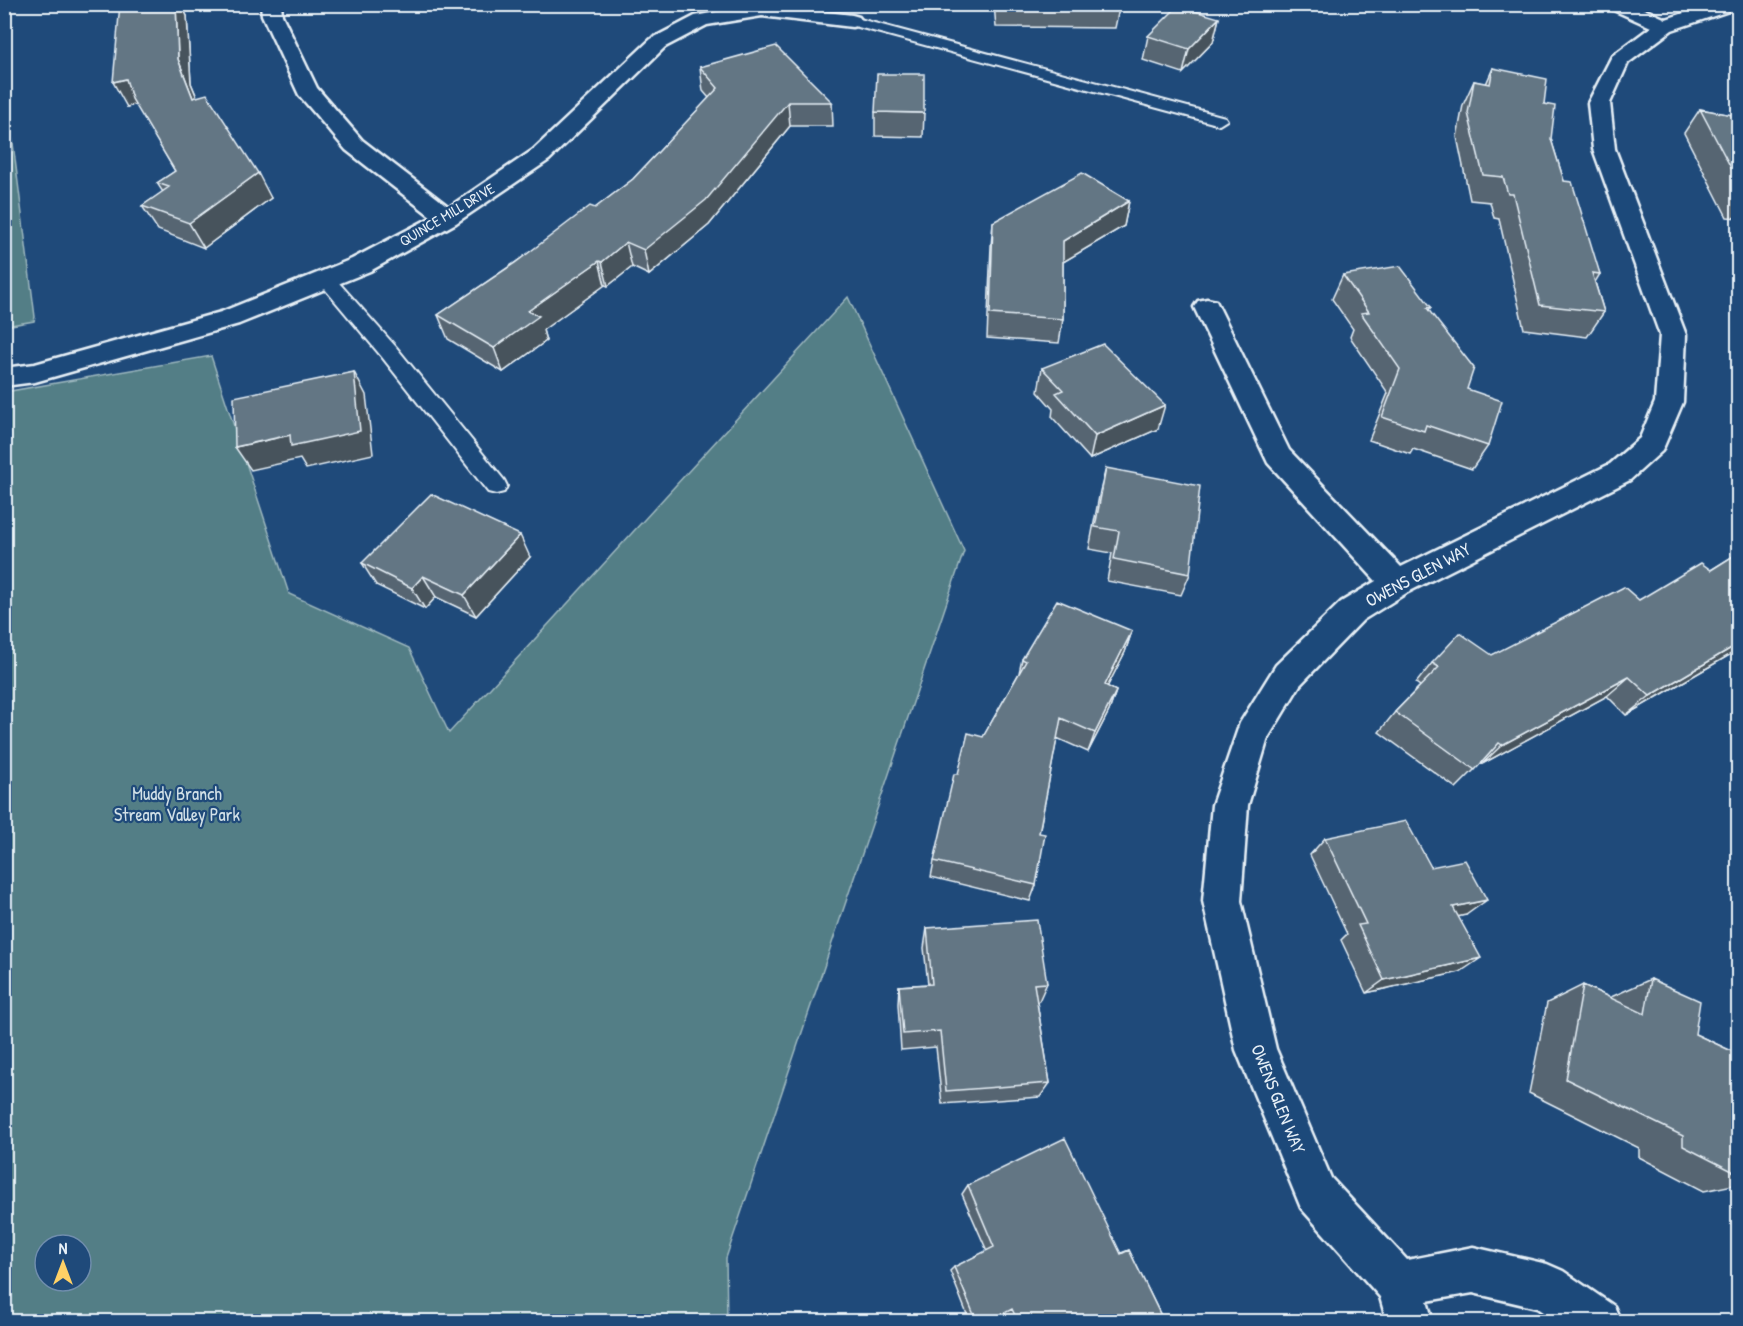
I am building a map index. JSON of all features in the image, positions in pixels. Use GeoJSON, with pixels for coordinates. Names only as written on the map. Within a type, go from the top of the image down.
{"type":"FeatureCollection","features":[{"type":"Feature","properties":{"kind":"street"},"geometry":{"type":"LineString","coordinates":[[271,4],[272,15],[307,90],[354,145],[448,218]]}},
{"type":"Feature","properties":{"kind":"street"},"geometry":{"type":"LineString","coordinates":[[1616,4],[1665,26]]}},
{"type":"Feature","properties":{"kind":"street","name":"OWENS GLEN WAY"},"geometry":{"type":"LineString","coordinates":[[1598,1322],[1547,1287],[1473,1270],[1404,1303],[1316,1193],[1256,1050],[1222,901],[1230,805],[1252,734],[1288,675],[1352,611],[1397,583],[1620,472],[1652,444],[1669,402],[1673,335],[1604,149],[1599,103],[1619,60],[1665,26],[1732,4]]}},
{"type":"Feature","properties":{"kind":"street","name":"QUINCE MILL DRIVE"},"geometry":{"type":"LineString","coordinates":[[4,377],[35,373],[230,318],[361,265],[448,218],[541,155],[658,43],[702,20],[760,7],[852,21]]}},
{"type":"Feature","properties":{"kind":"street"},"geometry":{"type":"LineString","coordinates":[[1207,307],[1278,456],[1397,583]]}},
{"type":"Feature","properties":{"kind":"lane"},"geometry":{"type":"LineString","coordinates":[[852,21],[1219,120]]}},
{"type":"Feature","properties":{"kind":"lane"},"geometry":{"type":"LineString","coordinates":[[326,279],[389,352],[496,486]]}},
{"type":"Feature","properties":{"kind":"green space"},"geometry":{"type":"Polygon","coordinates":[[[4,72],[35,317],[34,321],[5,326],[4,72]]]}},
{"type":"Feature","properties":{"kind":"green space","name":"Muddy Branch Stream Valley Park"},"geometry":{"type":"Polygon","coordinates":[[[848,297],[964,551],[726,1258],[727,1321],[5,1322],[5,392],[211,356],[289,594],[409,648],[449,733],[848,297]]]}},
{"type":"Feature","properties":{"kind":"building"},"geometry":{"type":"Polygon","coordinates":[[[120,4],[176,4],[178,59],[193,98],[207,94],[258,173],[189,223],[142,206],[169,187],[157,183],[175,171],[132,99],[126,79],[113,82],[120,4]]]}},
{"type":"Feature","properties":{"kind":"building"},"geometry":{"type":"Polygon","coordinates":[[[1178,6],[1219,18],[1189,49],[1148,36],[1178,6]]]}},
{"type":"Feature","properties":{"kind":"building"},"geometry":{"type":"Polygon","coordinates":[[[776,46],[832,102],[788,102],[706,200],[644,250],[626,242],[602,262],[599,261],[528,311],[539,316],[494,348],[438,315],[515,263],[590,206],[595,208],[633,179],[718,88],[700,67],[776,46]]]}},
{"type":"Feature","properties":{"kind":"building"},"geometry":{"type":"Polygon","coordinates":[[[1493,68],[1547,79],[1544,104],[1555,106],[1551,139],[1564,181],[1572,182],[1600,274],[1592,273],[1604,312],[1540,305],[1513,194],[1508,194],[1503,177],[1483,175],[1468,113],[1474,81],[1490,84],[1493,68]]]}},
{"type":"Feature","properties":{"kind":"building"},"geometry":{"type":"Polygon","coordinates":[[[877,74],[924,74],[924,113],[875,112],[877,74]]]}},
{"type":"Feature","properties":{"kind":"building"},"geometry":{"type":"Polygon","coordinates":[[[1700,109],[1738,116],[1738,181],[1700,109]]]}},
{"type":"Feature","properties":{"kind":"building"},"geometry":{"type":"Polygon","coordinates":[[[1082,173],[1129,201],[1063,241],[1063,319],[990,314],[993,222],[1082,173]]]}},
{"type":"Feature","properties":{"kind":"building"},"geometry":{"type":"Polygon","coordinates":[[[1400,266],[1431,307],[1427,308],[1474,368],[1467,389],[1502,401],[1488,446],[1426,425],[1424,431],[1382,417],[1400,369],[1361,313],[1369,312],[1343,275],[1400,266]]]}},
{"type":"Feature","properties":{"kind":"building"},"geometry":{"type":"Polygon","coordinates":[[[1103,344],[1165,405],[1095,436],[1056,393],[1063,390],[1042,368],[1103,344]]]}},
{"type":"Feature","properties":{"kind":"building"},"geometry":{"type":"Polygon","coordinates":[[[354,372],[360,431],[291,446],[290,435],[235,447],[234,397],[354,372]]]}},
{"type":"Feature","properties":{"kind":"building"},"geometry":{"type":"Polygon","coordinates":[[[1106,468],[1200,486],[1190,574],[1114,559],[1119,531],[1095,527],[1106,468]]]}},
{"type":"Feature","properties":{"kind":"building"},"geometry":{"type":"Polygon","coordinates":[[[431,494],[520,535],[464,595],[423,576],[412,588],[362,563],[431,494]]]}},
{"type":"Feature","properties":{"kind":"building"},"geometry":{"type":"Polygon","coordinates":[[[1738,553],[1738,644],[1650,696],[1629,677],[1502,745],[1499,743],[1475,770],[1395,712],[1439,667],[1432,663],[1460,633],[1492,655],[1624,587],[1639,600],[1701,563],[1711,570],[1738,553]]]}},
{"type":"Feature","properties":{"kind":"building"},"geometry":{"type":"Polygon","coordinates":[[[1057,600],[1132,631],[1105,685],[1116,691],[1095,733],[1061,718],[1039,833],[1045,834],[1036,885],[934,861],[954,774],[958,774],[968,733],[983,737],[1026,661],[1022,659],[1057,600]]]}},
{"type":"Feature","properties":{"kind":"building"},"geometry":{"type":"Polygon","coordinates":[[[1406,821],[1431,867],[1465,860],[1487,900],[1453,907],[1481,958],[1384,980],[1358,925],[1366,924],[1325,838],[1406,821]]]}},
{"type":"Feature","properties":{"kind":"building"},"geometry":{"type":"Polygon","coordinates":[[[1037,920],[1047,983],[1034,984],[1050,1083],[946,1091],[940,1031],[903,1034],[899,986],[932,984],[927,928],[1037,920]]]}},
{"type":"Feature","properties":{"kind":"building"},"geometry":{"type":"Polygon","coordinates":[[[1651,979],[1700,1001],[1695,1034],[1738,1054],[1738,1174],[1683,1146],[1683,1136],[1566,1079],[1583,985],[1645,1014],[1651,979]]]}},
{"type":"Feature","properties":{"kind":"building"},"geometry":{"type":"Polygon","coordinates":[[[1065,1138],[1121,1254],[1129,1250],[1164,1322],[1018,1322],[1012,1309],[988,1322],[977,1322],[954,1267],[994,1247],[968,1185],[1065,1138]]]}}]}
